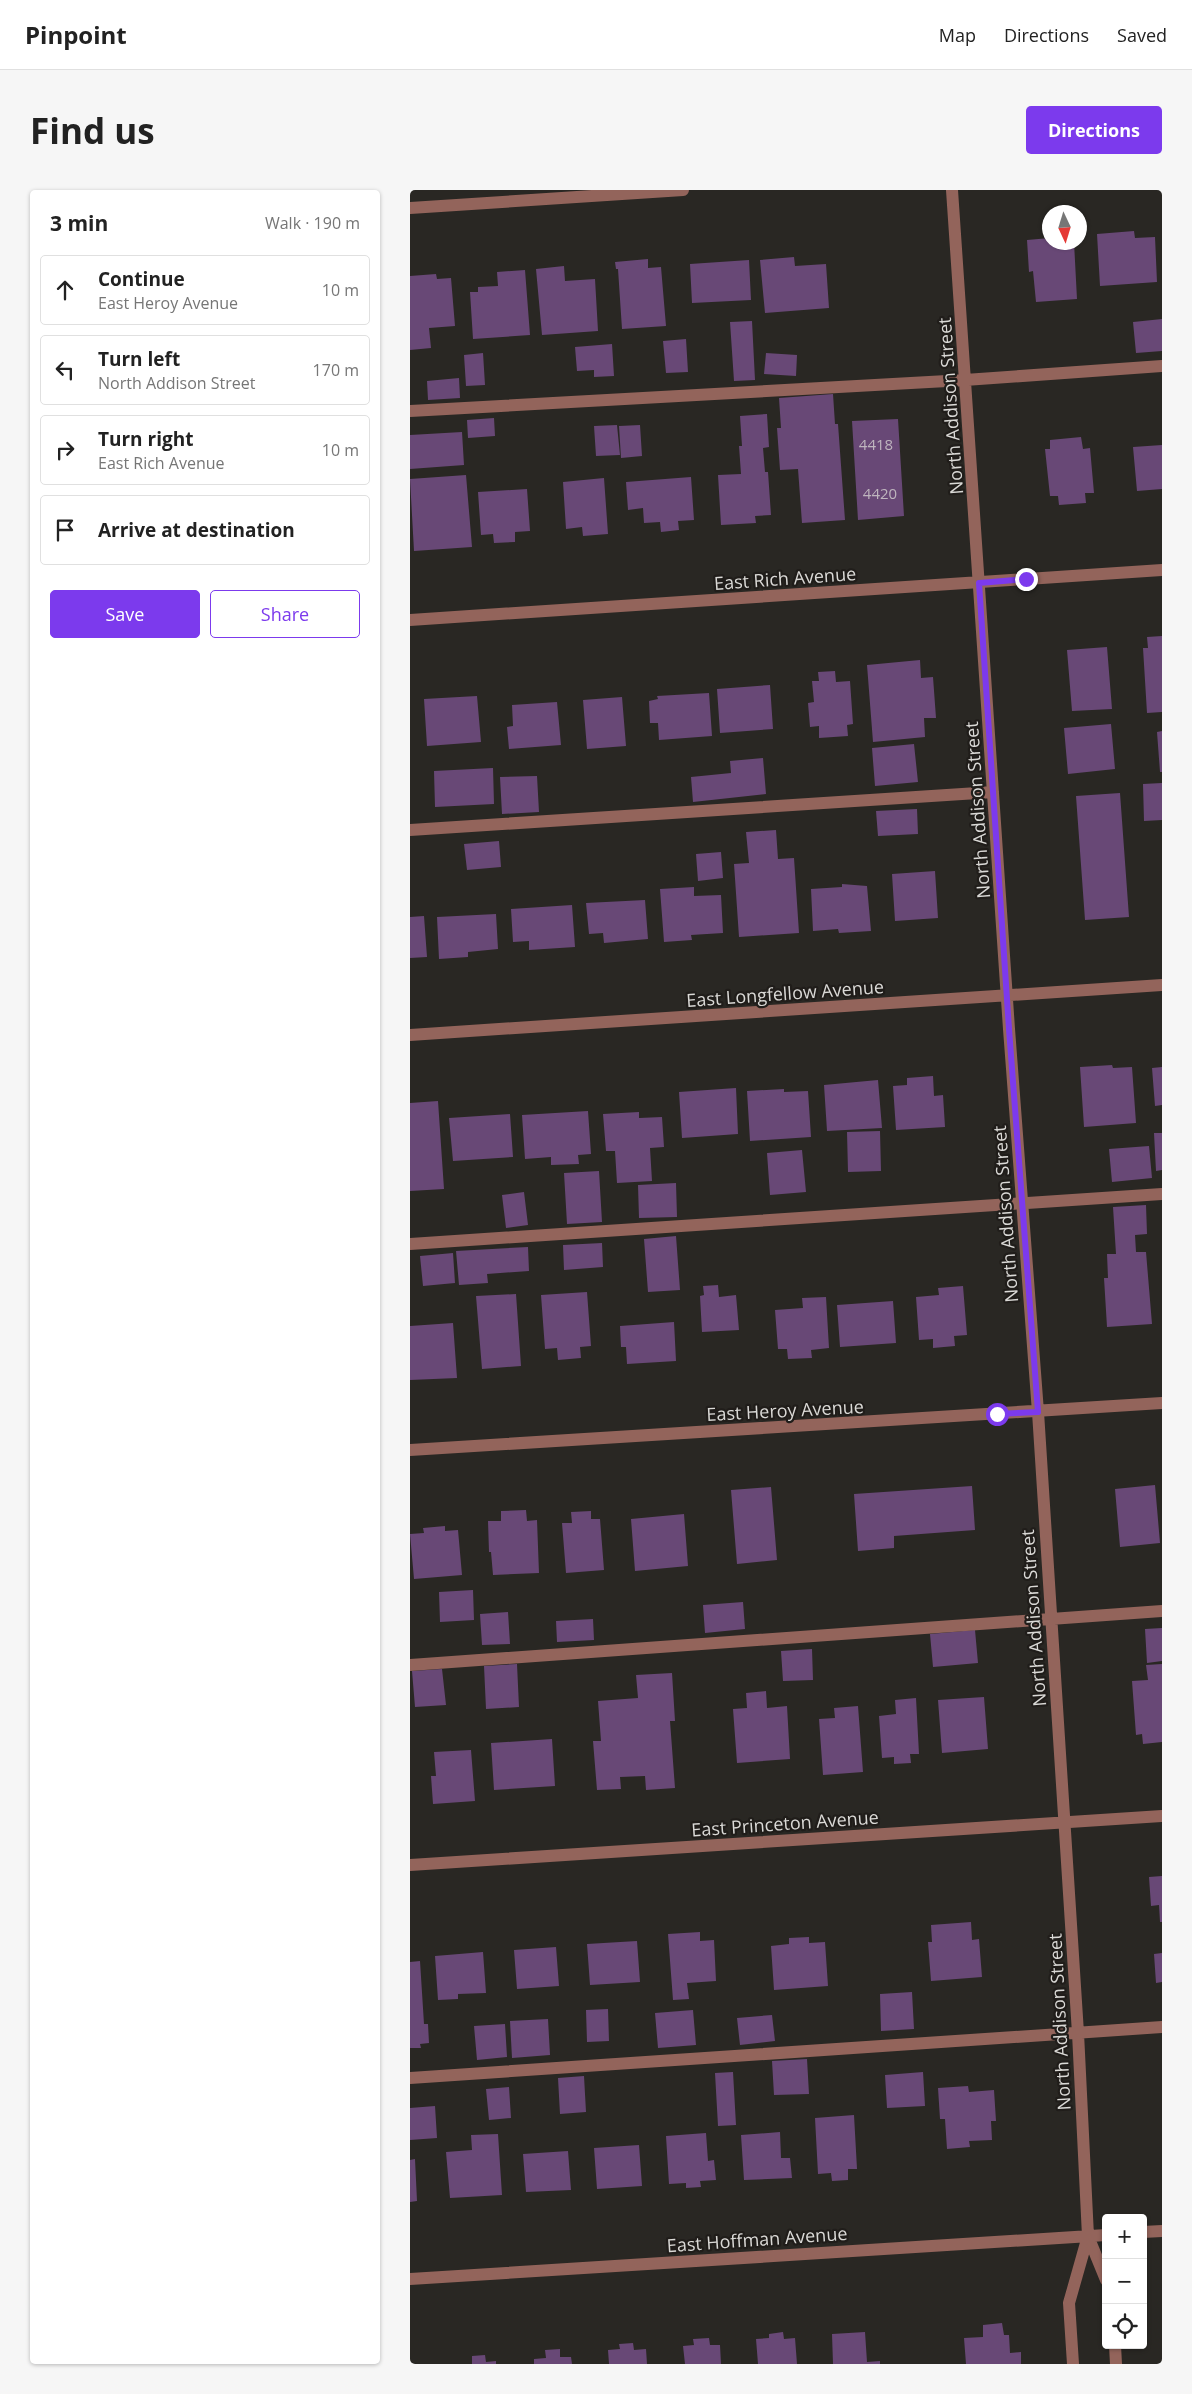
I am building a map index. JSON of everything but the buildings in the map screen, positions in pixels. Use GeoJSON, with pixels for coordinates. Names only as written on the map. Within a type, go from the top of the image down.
{"type":"FeatureCollection","features":[{"type":"Feature","properties":{"kind":"street"},"geometry":{"type":"LineString","coordinates":[[410,208],[683,190]]}},
{"type":"Feature","properties":{"kind":"street","name":"North Addison Street"},"geometry":{"type":"LineString","coordinates":[[952,190],[1007,996],[1038,1412],[1078,2033],[1088,2236],[1069,2303],[1073,2364]]}},
{"type":"Feature","properties":{"kind":"street"},"geometry":{"type":"LineString","coordinates":[[410,411],[966,380],[1162,366]]}},
{"type":"Feature","properties":{"kind":"street","name":"East Rich Avenue"},"geometry":{"type":"LineString","coordinates":[[410,620],[1162,570]]}},
{"type":"Feature","properties":{"kind":"street"},"geometry":{"type":"LineString","coordinates":[[410,830],[993,792]]}},
{"type":"Feature","properties":{"kind":"street","name":"East Longfellow Avenue"},"geometry":{"type":"LineString","coordinates":[[410,1035],[1162,986]]}},
{"type":"Feature","properties":{"kind":"street"},"geometry":{"type":"LineString","coordinates":[[410,1244],[1162,1194]]}},
{"type":"Feature","properties":{"kind":"street","name":"East Heroy Avenue"},"geometry":{"type":"LineString","coordinates":[[410,1450],[1162,1403]]}},
{"type":"Feature","properties":{"kind":"street"},"geometry":{"type":"LineString","coordinates":[[410,1665],[1162,1611]]}},
{"type":"Feature","properties":{"kind":"street","name":"East Princeton Avenue"},"geometry":{"type":"LineString","coordinates":[[410,1865],[1162,1816]]}},
{"type":"Feature","properties":{"kind":"street"},"geometry":{"type":"LineString","coordinates":[[410,2078],[1162,2028]]}},
{"type":"Feature","properties":{"kind":"street"},"geometry":{"type":"LineString","coordinates":[[1147,2232],[1162,2231]]}},
{"type":"Feature","properties":{"kind":"street","name":"East Hoffman Avenue"},"geometry":{"type":"LineString","coordinates":[[410,2279],[1102,2235]]}},
{"type":"Feature","properties":{"kind":"street","name":"North Addison Street"},"geometry":{"type":"LineString","coordinates":[[1088,2236],[1102,2270]]}},
{"type":"Feature","properties":{"kind":"street"},"geometry":{"type":"LineString","coordinates":[[1115,2349],[1116,2364]]}},
{"type":"Feature","properties":{"kind":"route"},"geometry":{"type":"LineString","coordinates":[[997,1414],[1038,1412],[1009,1029],[979,583],[1026,579]]}}]}
